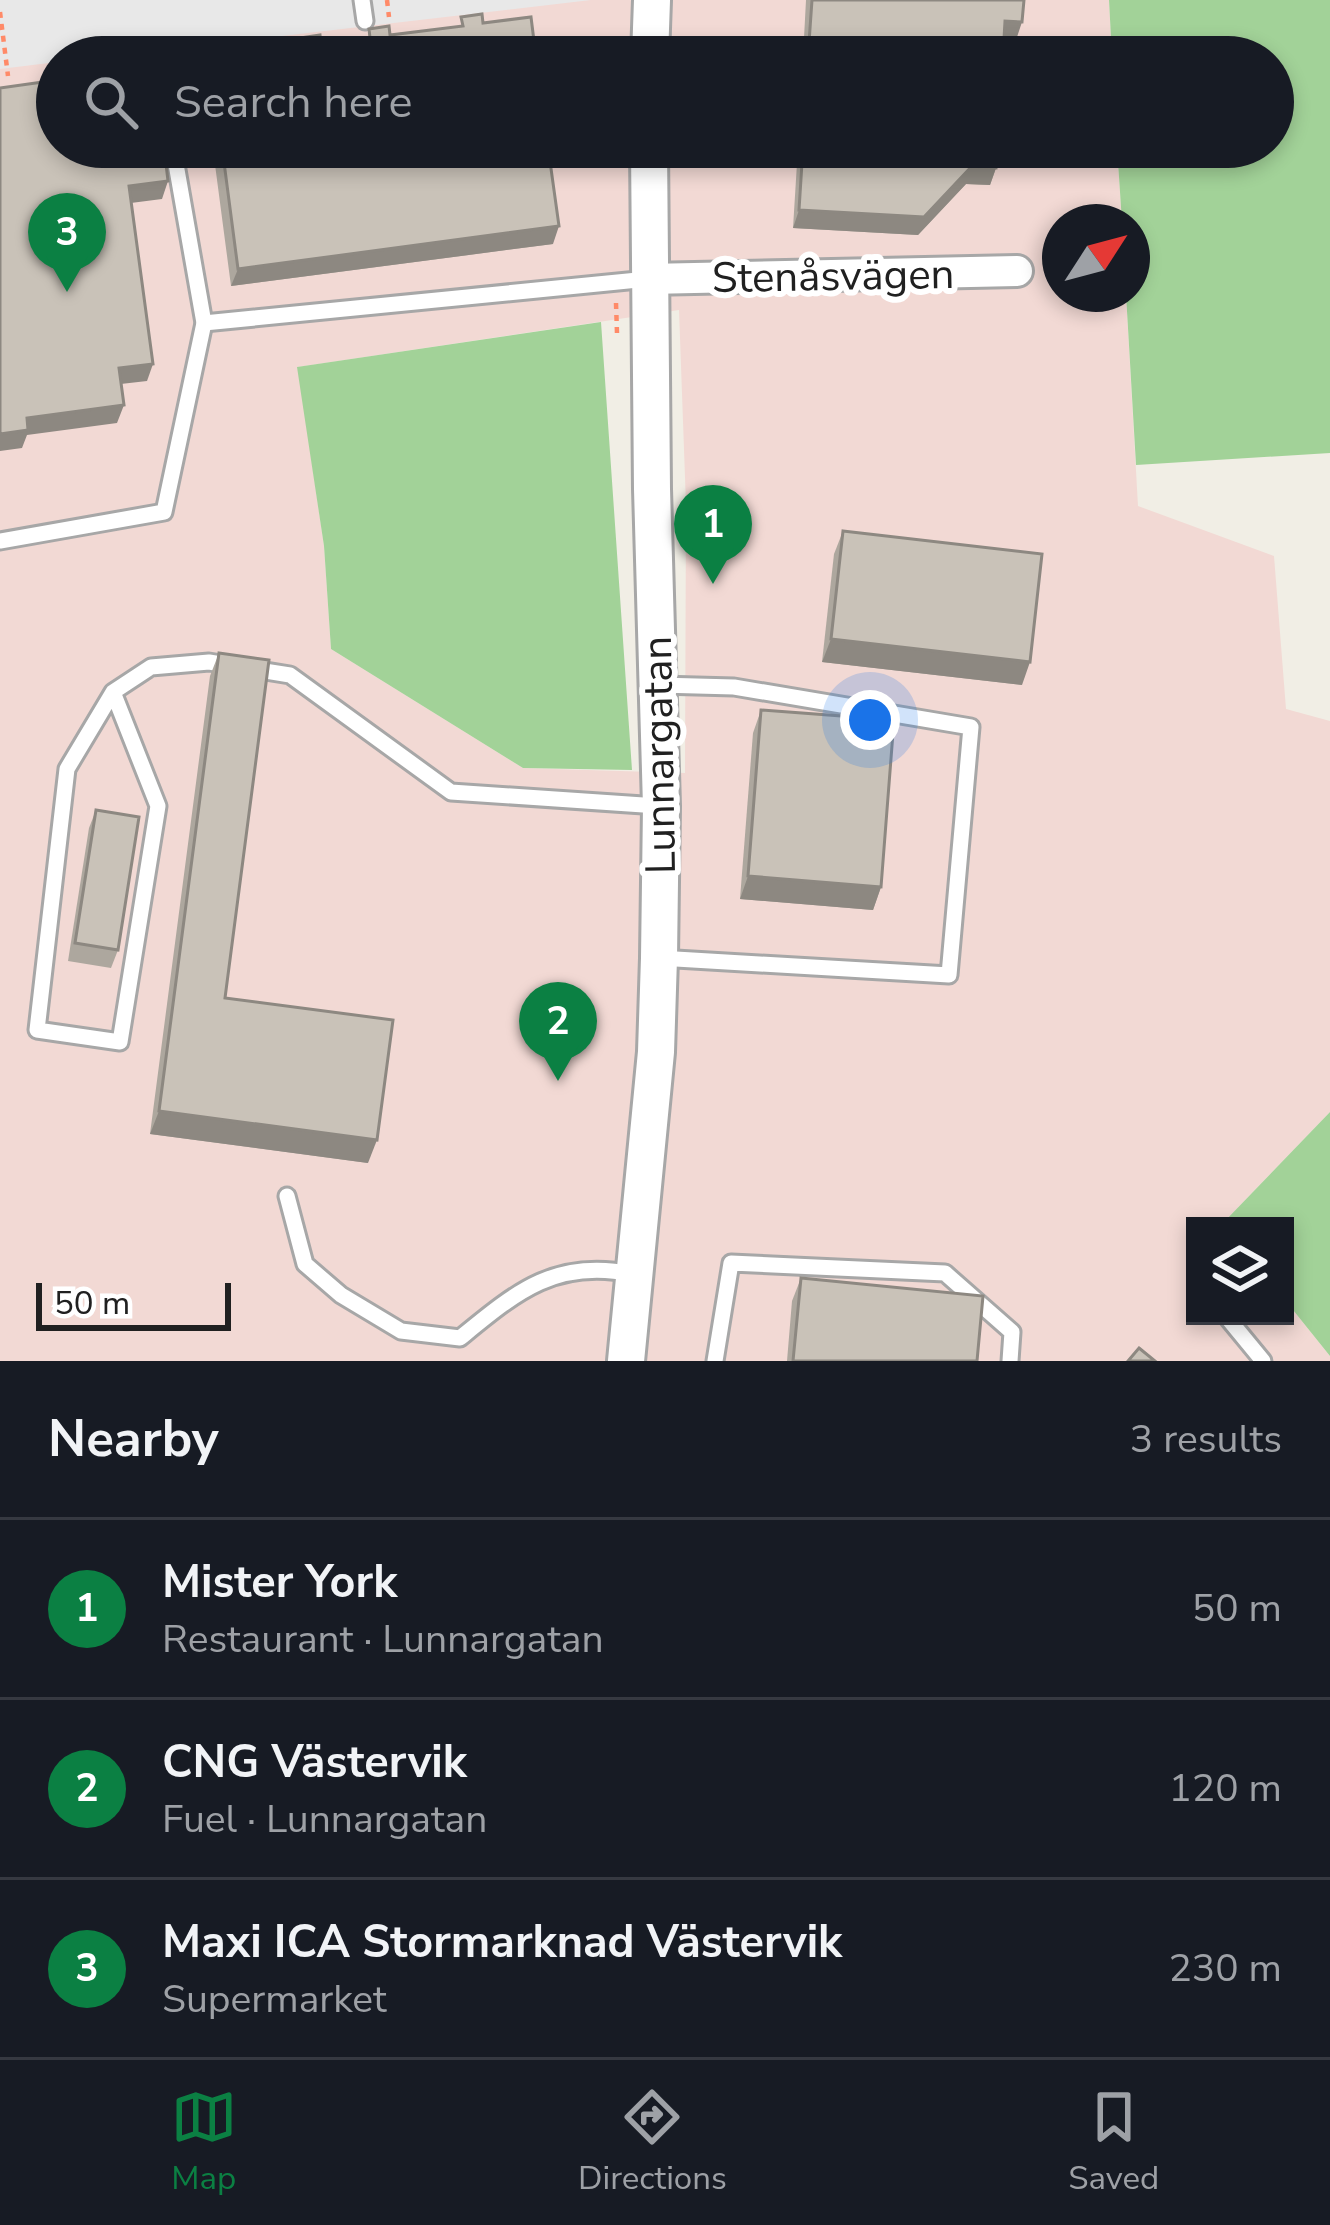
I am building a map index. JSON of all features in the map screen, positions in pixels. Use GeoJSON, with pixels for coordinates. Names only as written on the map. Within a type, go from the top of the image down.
{"type":"FeatureCollection","features":[{"type":"Feature","properties":{"kind":"street"},"geometry":{"type":"LineString","coordinates":[[651,36],[652,0]]}},
{"type":"Feature","properties":{"kind":"street","name":"Lunnargatan"},"geometry":{"type":"LineString","coordinates":[[626,1361],[656,1052],[659,958],[661,806],[649,168]]}},
{"type":"Feature","properties":{"kind":"street","name":"Stenåsvägen"},"geometry":{"type":"LineString","coordinates":[[648,279],[1017,271]]}},
{"type":"Feature","properties":{"kind":"lane"},"geometry":{"type":"LineString","coordinates":[[362,0],[364,21]]}},
{"type":"Feature","properties":{"kind":"lane"},"geometry":{"type":"LineString","coordinates":[[0,541],[164,512],[204,323],[177,168]]}},
{"type":"Feature","properties":{"kind":"lane"},"geometry":{"type":"LineString","coordinates":[[204,323],[648,279]]}},
{"type":"Feature","properties":{"kind":"lane"},"geometry":{"type":"LineString","coordinates":[[113,692],[158,806],[120,1042],[37,1030],[67,770],[113,692],[152,667],[209,662],[290,675],[452,792],[661,806]]}},
{"type":"Feature","properties":{"kind":"lane"},"geometry":{"type":"LineString","coordinates":[[659,685],[734,687],[971,727],[949,975],[659,958]]}},
{"type":"Feature","properties":{"kind":"lane"},"geometry":{"type":"LineString","coordinates":[[287,1196],[305,1264],[341,1295],[401,1331],[460,1338],[518,1291],[544,1279],[615,1270],[636,1275]]}},
{"type":"Feature","properties":{"kind":"lane"},"geometry":{"type":"LineString","coordinates":[[715,1361],[731,1263],[945,1273],[1012,1332],[1010,1361]]}},
{"type":"Feature","properties":{"kind":"lane"},"geometry":{"type":"LineString","coordinates":[[1233,1325],[1263,1361]]}},
{"type":"Feature","properties":{"kind":"path"},"geometry":{"type":"LineString","coordinates":[[387,0],[389,17]]}},
{"type":"Feature","properties":{"kind":"path"},"geometry":{"type":"LineString","coordinates":[[0,12],[8,76]]}},
{"type":"Feature","properties":{"kind":"shaded area"},"geometry":{"type":"Polygon","coordinates":[[[0,0],[1109,0],[1111,36],[36,36],[36,168],[1118,168],[1121,204],[1042,204],[1042,312],[1127,312],[1138,506],[1274,556],[1286,709],[1330,721],[1330,1112],[1229,1217],[1186,1217],[1186,1325],[1294,1325],[1294,1311],[1330,1361],[0,1361],[0,0]],[[679,310],[298,367],[324,546],[331,649],[523,768],[685,773],[686,505],[679,310]]]}},
{"type":"Feature","properties":{"kind":"shaded area"},"geometry":{"type":"Polygon","coordinates":[[[0,0],[591,0],[282,36],[36,36],[36,65],[0,69],[0,0]]]}},
{"type":"Feature","properties":{"kind":"green space"},"geometry":{"type":"Polygon","coordinates":[[[1109,0],[1330,0],[1330,453],[1136,465],[1127,312],[1150,312],[1150,204],[1121,204],[1118,168],[1294,168],[1294,36],[1111,36],[1109,0]]]}},
{"type":"Feature","properties":{"kind":"green space"},"geometry":{"type":"Polygon","coordinates":[[[601,322],[632,770],[523,768],[331,649],[324,546],[297,367],[601,322]]]}},
{"type":"Feature","properties":{"kind":"green space"},"geometry":{"type":"Polygon","coordinates":[[[1330,1112],[1330,1356],[1294,1311],[1294,1217],[1229,1217],[1330,1112]]]}},
{"type":"Feature","properties":{"kind":"building"},"geometry":{"type":"Polygon","coordinates":[[[812,0],[1024,0],[1022,22],[1005,21],[1004,36],[809,36],[812,0]]]}},
{"type":"Feature","properties":{"kind":"building"},"geometry":{"type":"Polygon","coordinates":[[[482,14],[483,23],[531,17],[533,36],[370,36],[369,29],[389,26],[390,35],[463,26],[461,17],[482,14]]]}},
{"type":"Feature","properties":{"kind":"building"},"geometry":{"type":"Polygon","coordinates":[[[36,83],[36,168],[166,168],[168,181],[129,186],[153,364],[119,368],[124,405],[27,418],[28,430],[0,434],[0,88],[36,83]]]}},
{"type":"Feature","properties":{"kind":"building"},"geometry":{"type":"Polygon","coordinates":[[[225,168],[551,168],[559,226],[238,269],[225,168]]]}},
{"type":"Feature","properties":{"kind":"building"},"geometry":{"type":"Polygon","coordinates":[[[802,168],[970,168],[924,217],[799,210],[802,168]]]}},
{"type":"Feature","properties":{"kind":"building"},"geometry":{"type":"Polygon","coordinates":[[[843,531],[1042,554],[1030,662],[831,639],[843,531]]]}},
{"type":"Feature","properties":{"kind":"building"},"geometry":{"type":"Polygon","coordinates":[[[219,653],[269,660],[225,998],[393,1020],[377,1140],[159,1111],[219,653]]]}},
{"type":"Feature","properties":{"kind":"building"},"geometry":{"type":"Polygon","coordinates":[[[761,710],[894,720],[881,887],[748,876],[761,710]]]}},
{"type":"Feature","properties":{"kind":"building"},"geometry":{"type":"Polygon","coordinates":[[[96,810],[139,817],[118,950],[75,943],[96,810]]]}},
{"type":"Feature","properties":{"kind":"building"},"geometry":{"type":"Polygon","coordinates":[[[801,1278],[983,1296],[977,1361],[793,1361],[801,1278]]]}},
{"type":"Feature","properties":{"kind":"building"},"geometry":{"type":"Polygon","coordinates":[[[1139,1348],[1155,1361],[1128,1361],[1139,1348]]]}},
{"type":"Feature","properties":{"kind":"place","name":"Maxi ICA Stormarknad Västervik"},"geometry":{"type":"Point","coordinates":[67,292]}},
{"type":"Feature","properties":{"kind":"place","name":"Mister York"},"geometry":{"type":"Point","coordinates":[713,584]}},
{"type":"Feature","properties":{"kind":"place","name":"CNG Västervik"},"geometry":{"type":"Point","coordinates":[558,1081]}}]}
